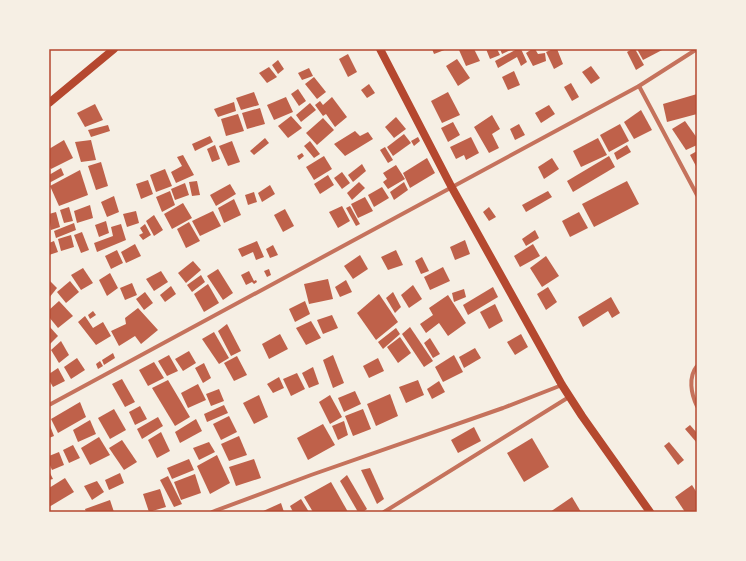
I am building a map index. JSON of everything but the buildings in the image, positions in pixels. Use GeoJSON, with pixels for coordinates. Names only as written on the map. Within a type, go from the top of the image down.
{"type":"FeatureCollection","features":[{"type":"Feature","properties":{"kind":"highway"},"geometry":{"type":"LineString","coordinates":[[49,103],[114,49]]}},
{"type":"Feature","properties":{"kind":"highway"},"geometry":{"type":"LineString","coordinates":[[380,49],[452,186],[562,385],[650,512]]}},
{"type":"Feature","properties":{"kind":"street"},"geometry":{"type":"LineString","coordinates":[[49,405],[639,86],[697,49]]}},
{"type":"Feature","properties":{"kind":"street"},"geometry":{"type":"LineString","coordinates":[[639,86],[697,196]]}},
{"type":"Feature","properties":{"kind":"street"},"geometry":{"type":"LineString","coordinates":[[697,366],[692,377],[694,400],[697,406]]}},
{"type":"Feature","properties":{"kind":"street"},"geometry":{"type":"LineString","coordinates":[[212,512],[503,408],[562,385]]}},
{"type":"Feature","properties":{"kind":"street"},"geometry":{"type":"LineString","coordinates":[[384,512],[570,396]]}}]}
